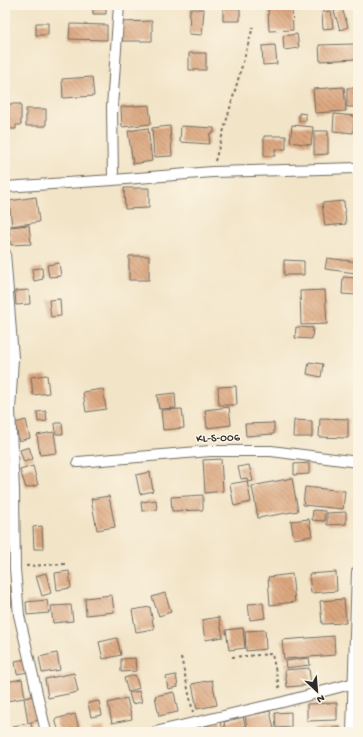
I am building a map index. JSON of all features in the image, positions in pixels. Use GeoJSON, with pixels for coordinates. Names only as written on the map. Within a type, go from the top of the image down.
{"type":"FeatureCollection","features":[{"type":"Feature","properties":{"kind":"street"},"geometry":{"type":"LineString","coordinates":[[113,180],[112,107],[119,5]]}},
{"type":"Feature","properties":{"kind":"street"},"geometry":{"type":"LineString","coordinates":[[5,187],[212,172],[358,168]]}},
{"type":"Feature","properties":{"kind":"street"},"geometry":{"type":"LineString","coordinates":[[5,253],[13,358],[8,411],[14,490],[11,568],[46,732]]}},
{"type":"Feature","properties":{"kind":"street","name":"KL-S-006"},"geometry":{"type":"LineString","coordinates":[[78,462],[210,451],[271,451],[358,462]]}},
{"type":"Feature","properties":{"kind":"street"},"geometry":{"type":"LineString","coordinates":[[353,732],[356,683],[358,572]]}},
{"type":"Feature","properties":{"kind":"street"},"geometry":{"type":"LineString","coordinates":[[155,732],[356,683]]}},
{"type":"Feature","properties":{"kind":"path"},"geometry":{"type":"LineString","coordinates":[[212,172],[253,27]]}},
{"type":"Feature","properties":{"kind":"path"},"geometry":{"type":"LineString","coordinates":[[11,568],[67,564]]}},
{"type":"Feature","properties":{"kind":"path"},"geometry":{"type":"LineString","coordinates":[[232,657],[272,654],[283,702]]}},
{"type":"Feature","properties":{"kind":"path"},"geometry":{"type":"LineString","coordinates":[[181,657],[196,723]]}},
{"type":"Feature","properties":{"kind":"building"},"geometry":{"type":"Polygon","coordinates":[[[93,5],[106,5],[106,14],[93,14],[93,5]]]}},
{"type":"Feature","properties":{"kind":"building"},"geometry":{"type":"Polygon","coordinates":[[[292,5],[293,30],[269,31],[268,7],[292,5]]]}},
{"type":"Feature","properties":{"kind":"building"},"geometry":{"type":"Polygon","coordinates":[[[223,8],[240,8],[240,21],[223,21],[223,8]]]}},
{"type":"Feature","properties":{"kind":"building"},"geometry":{"type":"Polygon","coordinates":[[[342,8],[348,27],[340,30],[334,11],[342,8]]]}},
{"type":"Feature","properties":{"kind":"building"},"geometry":{"type":"Polygon","coordinates":[[[190,9],[204,9],[202,35],[189,34],[190,9]]]}},
{"type":"Feature","properties":{"kind":"building"},"geometry":{"type":"Polygon","coordinates":[[[331,11],[333,28],[323,29],[322,12],[331,11]]]}},
{"type":"Feature","properties":{"kind":"building"},"geometry":{"type":"Polygon","coordinates":[[[152,21],[152,41],[122,41],[122,22],[152,21]]]}},
{"type":"Feature","properties":{"kind":"building"},"geometry":{"type":"Polygon","coordinates":[[[36,23],[48,23],[48,35],[36,35],[36,23]]]}},
{"type":"Feature","properties":{"kind":"building"},"geometry":{"type":"Polygon","coordinates":[[[70,24],[107,25],[107,40],[69,39],[70,24]]]}},
{"type":"Feature","properties":{"kind":"building"},"geometry":{"type":"Polygon","coordinates":[[[297,34],[299,48],[284,50],[283,36],[297,34]]]}},
{"type":"Feature","properties":{"kind":"building"},"geometry":{"type":"Polygon","coordinates":[[[355,44],[356,59],[320,61],[319,45],[355,44]]]}},
{"type":"Feature","properties":{"kind":"building"},"geometry":{"type":"Polygon","coordinates":[[[275,45],[277,64],[263,65],[262,46],[275,45]]]}},
{"type":"Feature","properties":{"kind":"building"},"geometry":{"type":"Polygon","coordinates":[[[189,53],[206,53],[206,70],[189,70],[189,53]]]}},
{"type":"Feature","properties":{"kind":"building"},"geometry":{"type":"Polygon","coordinates":[[[92,77],[94,96],[63,98],[62,79],[92,77]]]}},
{"type":"Feature","properties":{"kind":"building"},"geometry":{"type":"Polygon","coordinates":[[[344,87],[346,111],[315,113],[313,89],[344,87]]]}},
{"type":"Feature","properties":{"kind":"building"},"geometry":{"type":"Polygon","coordinates":[[[347,88],[358,88],[358,107],[347,107],[347,88]]]}},
{"type":"Feature","properties":{"kind":"building"},"geometry":{"type":"Polygon","coordinates":[[[5,104],[21,104],[21,125],[16,125],[16,129],[9,129],[9,125],[5,125],[5,104]]]}},
{"type":"Feature","properties":{"kind":"building"},"geometry":{"type":"Polygon","coordinates":[[[149,105],[151,124],[122,127],[121,107],[149,105]]]}},
{"type":"Feature","properties":{"kind":"building"},"geometry":{"type":"Polygon","coordinates":[[[26,109],[46,109],[46,126],[26,126],[26,109]]]}},
{"type":"Feature","properties":{"kind":"building"},"geometry":{"type":"Polygon","coordinates":[[[299,113],[306,114],[306,121],[299,121],[299,113]]]}},
{"type":"Feature","properties":{"kind":"building"},"geometry":{"type":"Polygon","coordinates":[[[334,114],[355,116],[353,133],[333,131],[334,114]]]}},
{"type":"Feature","properties":{"kind":"building"},"geometry":{"type":"Polygon","coordinates":[[[292,125],[313,127],[311,145],[290,142],[292,125]]]}},
{"type":"Feature","properties":{"kind":"building"},"geometry":{"type":"Polygon","coordinates":[[[170,126],[172,156],[154,157],[152,128],[170,126]]]}},
{"type":"Feature","properties":{"kind":"building"},"geometry":{"type":"Polygon","coordinates":[[[181,126],[214,128],[214,133],[210,133],[209,144],[180,142],[181,126]]]}},
{"type":"Feature","properties":{"kind":"building"},"geometry":{"type":"Polygon","coordinates":[[[148,128],[152,161],[133,164],[128,131],[148,128]]]}},
{"type":"Feature","properties":{"kind":"building"},"geometry":{"type":"Polygon","coordinates":[[[314,131],[328,131],[328,154],[314,155],[314,131]]]}},
{"type":"Feature","properties":{"kind":"building"},"geometry":{"type":"Polygon","coordinates":[[[264,136],[286,136],[286,149],[275,149],[275,156],[264,156],[264,136]]]}},
{"type":"Feature","properties":{"kind":"building"},"geometry":{"type":"Polygon","coordinates":[[[124,188],[149,188],[149,208],[125,209],[124,188]]]}},
{"type":"Feature","properties":{"kind":"building"},"geometry":{"type":"Polygon","coordinates":[[[36,197],[39,222],[12,226],[9,201],[36,197]]]}},
{"type":"Feature","properties":{"kind":"building"},"geometry":{"type":"Polygon","coordinates":[[[344,201],[346,224],[325,226],[322,203],[344,201]]]}},
{"type":"Feature","properties":{"kind":"building"},"geometry":{"type":"Polygon","coordinates":[[[29,225],[31,244],[11,245],[9,227],[29,225]]]}},
{"type":"Feature","properties":{"kind":"building"},"geometry":{"type":"Polygon","coordinates":[[[129,256],[149,256],[149,280],[129,280],[129,256]]]}},
{"type":"Feature","properties":{"kind":"building"},"geometry":{"type":"Polygon","coordinates":[[[327,258],[358,262],[356,273],[325,269],[327,258]]]}},
{"type":"Feature","properties":{"kind":"building"},"geometry":{"type":"Polygon","coordinates":[[[284,260],[304,261],[304,275],[284,275],[284,260]]]}},
{"type":"Feature","properties":{"kind":"building"},"geometry":{"type":"Polygon","coordinates":[[[59,263],[61,276],[49,277],[47,265],[59,263]]]}},
{"type":"Feature","properties":{"kind":"building"},"geometry":{"type":"Polygon","coordinates":[[[42,268],[43,279],[34,281],[32,269],[42,268]]]}},
{"type":"Feature","properties":{"kind":"building"},"geometry":{"type":"Polygon","coordinates":[[[343,277],[358,278],[358,295],[342,294],[343,277]]]}},
{"type":"Feature","properties":{"kind":"building"},"geometry":{"type":"Polygon","coordinates":[[[29,290],[30,304],[16,305],[15,291],[29,290]]]}},
{"type":"Feature","properties":{"kind":"building"},"geometry":{"type":"Polygon","coordinates":[[[325,290],[327,324],[301,325],[300,291],[325,290]]]}},
{"type":"Feature","properties":{"kind":"building"},"geometry":{"type":"Polygon","coordinates":[[[60,299],[61,316],[51,317],[49,300],[60,299]]]}},
{"type":"Feature","properties":{"kind":"building"},"geometry":{"type":"Polygon","coordinates":[[[296,327],[313,328],[312,339],[295,338],[296,327]]]}},
{"type":"Feature","properties":{"kind":"building"},"geometry":{"type":"Polygon","coordinates":[[[309,362],[323,364],[321,377],[307,374],[309,362]]]}},
{"type":"Feature","properties":{"kind":"building"},"geometry":{"type":"Polygon","coordinates":[[[47,375],[49,393],[33,395],[31,377],[47,375]]]}},
{"type":"Feature","properties":{"kind":"building"},"geometry":{"type":"Polygon","coordinates":[[[236,386],[237,405],[219,405],[218,387],[236,386]]]}},
{"type":"Feature","properties":{"kind":"building"},"geometry":{"type":"Polygon","coordinates":[[[103,389],[106,409],[86,412],[83,392],[103,389]]]}},
{"type":"Feature","properties":{"kind":"building"},"geometry":{"type":"Polygon","coordinates":[[[175,393],[176,408],[159,409],[157,395],[175,393]]]}},
{"type":"Feature","properties":{"kind":"building"},"geometry":{"type":"Polygon","coordinates":[[[229,407],[231,425],[207,428],[205,410],[229,407]]]}},
{"type":"Feature","properties":{"kind":"building"},"geometry":{"type":"Polygon","coordinates":[[[182,409],[184,428],[163,430],[161,410],[182,409]]]}},
{"type":"Feature","properties":{"kind":"building"},"geometry":{"type":"Polygon","coordinates":[[[46,411],[47,421],[38,422],[37,412],[46,411]]]}},
{"type":"Feature","properties":{"kind":"building"},"geometry":{"type":"Polygon","coordinates":[[[320,418],[348,419],[348,438],[319,437],[320,418]]]}},
{"type":"Feature","properties":{"kind":"building"},"geometry":{"type":"Polygon","coordinates":[[[26,420],[30,438],[19,441],[15,423],[26,420]]]}},
{"type":"Feature","properties":{"kind":"building"},"geometry":{"type":"Polygon","coordinates":[[[294,420],[312,421],[312,437],[293,437],[294,420]]]}},
{"type":"Feature","properties":{"kind":"building"},"geometry":{"type":"Polygon","coordinates":[[[55,423],[62,423],[63,434],[56,434],[55,423]]]}},
{"type":"Feature","properties":{"kind":"building"},"geometry":{"type":"Polygon","coordinates":[[[274,423],[274,434],[246,436],[245,424],[274,423]]]}},
{"type":"Feature","properties":{"kind":"building"},"geometry":{"type":"Polygon","coordinates":[[[54,432],[57,453],[40,455],[37,435],[54,432]]]}},
{"type":"Feature","properties":{"kind":"building"},"geometry":{"type":"Polygon","coordinates":[[[29,447],[33,459],[24,462],[20,450],[29,447]]]}},
{"type":"Feature","properties":{"kind":"building"},"geometry":{"type":"Polygon","coordinates":[[[221,459],[223,491],[205,493],[203,460],[221,459]]]}},
{"type":"Feature","properties":{"kind":"building"},"geometry":{"type":"Polygon","coordinates":[[[309,463],[309,474],[294,475],[294,464],[309,463]]]}},
{"type":"Feature","properties":{"kind":"building"},"geometry":{"type":"Polygon","coordinates":[[[249,465],[253,481],[248,482],[247,478],[241,479],[238,467],[249,465]]]}},
{"type":"Feature","properties":{"kind":"building"},"geometry":{"type":"Polygon","coordinates":[[[33,466],[38,485],[26,488],[20,470],[33,466]]]}},
{"type":"Feature","properties":{"kind":"building"},"geometry":{"type":"Polygon","coordinates":[[[150,472],[153,491],[140,494],[136,475],[150,472]]]}},
{"type":"Feature","properties":{"kind":"building"},"geometry":{"type":"Polygon","coordinates":[[[292,478],[298,511],[258,518],[252,486],[292,478]]]}},
{"type":"Feature","properties":{"kind":"building"},"geometry":{"type":"Polygon","coordinates":[[[247,481],[251,502],[234,506],[230,484],[247,481]]]}},
{"type":"Feature","properties":{"kind":"building"},"geometry":{"type":"Polygon","coordinates":[[[305,487],[345,491],[343,509],[303,505],[305,487]]]}},
{"type":"Feature","properties":{"kind":"building"},"geometry":{"type":"Polygon","coordinates":[[[203,495],[203,510],[172,511],[171,497],[203,495]]]}},
{"type":"Feature","properties":{"kind":"building"},"geometry":{"type":"Polygon","coordinates":[[[109,496],[115,527],[97,530],[91,499],[109,496]]]}},
{"type":"Feature","properties":{"kind":"building"},"geometry":{"type":"Polygon","coordinates":[[[156,500],[157,510],[142,511],[141,502],[156,500]]]}},
{"type":"Feature","properties":{"kind":"building"},"geometry":{"type":"Polygon","coordinates":[[[313,510],[325,511],[325,521],[312,520],[313,510]]]}},
{"type":"Feature","properties":{"kind":"building"},"geometry":{"type":"Polygon","coordinates":[[[346,512],[346,524],[327,525],[327,513],[346,512]]]}},
{"type":"Feature","properties":{"kind":"building"},"geometry":{"type":"Polygon","coordinates":[[[309,519],[312,536],[294,539],[291,521],[309,519]]]}},
{"type":"Feature","properties":{"kind":"building"},"geometry":{"type":"Polygon","coordinates":[[[42,526],[43,549],[34,549],[33,527],[42,526]]]}},
{"type":"Feature","properties":{"kind":"building"},"geometry":{"type":"Polygon","coordinates":[[[69,571],[71,588],[57,590],[55,573],[69,571]]]}},
{"type":"Feature","properties":{"kind":"building"},"geometry":{"type":"Polygon","coordinates":[[[336,572],[337,591],[311,593],[309,574],[336,572]]]}},
{"type":"Feature","properties":{"kind":"building"},"geometry":{"type":"Polygon","coordinates":[[[46,573],[51,593],[42,596],[36,576],[46,573]]]}},
{"type":"Feature","properties":{"kind":"building"},"geometry":{"type":"Polygon","coordinates":[[[292,574],[295,602],[270,605],[268,577],[292,574]]]}},
{"type":"Feature","properties":{"kind":"building"},"geometry":{"type":"Polygon","coordinates":[[[5,587],[11,587],[11,607],[5,607],[5,587]]]}},
{"type":"Feature","properties":{"kind":"building"},"geometry":{"type":"Polygon","coordinates":[[[165,593],[171,612],[159,616],[152,597],[165,593]]]}},
{"type":"Feature","properties":{"kind":"building"},"geometry":{"type":"Polygon","coordinates":[[[112,595],[114,612],[86,615],[85,598],[112,595]]]}},
{"type":"Feature","properties":{"kind":"building"},"geometry":{"type":"Polygon","coordinates":[[[344,599],[346,623],[322,624],[320,601],[344,599]]]}},
{"type":"Feature","properties":{"kind":"building"},"geometry":{"type":"Polygon","coordinates":[[[47,600],[49,613],[27,615],[26,602],[47,600]]]}},
{"type":"Feature","properties":{"kind":"building"},"geometry":{"type":"Polygon","coordinates":[[[263,603],[265,618],[250,620],[248,604],[263,603]]]}},
{"type":"Feature","properties":{"kind":"building"},"geometry":{"type":"Polygon","coordinates":[[[71,605],[73,621],[53,623],[51,606],[71,605]]]}},
{"type":"Feature","properties":{"kind":"building"},"geometry":{"type":"Polygon","coordinates":[[[150,607],[154,629],[136,632],[132,610],[150,607]]]}},
{"type":"Feature","properties":{"kind":"building"},"geometry":{"type":"Polygon","coordinates":[[[219,617],[223,637],[205,640],[202,620],[219,617]]]}},
{"type":"Feature","properties":{"kind":"building"},"geometry":{"type":"Polygon","coordinates":[[[243,628],[245,648],[229,650],[226,630],[243,628]]]}},
{"type":"Feature","properties":{"kind":"building"},"geometry":{"type":"Polygon","coordinates":[[[265,630],[266,649],[246,651],[245,631],[265,630]]]}},
{"type":"Feature","properties":{"kind":"building"},"geometry":{"type":"Polygon","coordinates":[[[334,636],[335,655],[284,659],[282,640],[334,636]]]}},
{"type":"Feature","properties":{"kind":"building"},"geometry":{"type":"Polygon","coordinates":[[[117,638],[121,655],[103,659],[99,642],[117,638]]]}},
{"type":"Feature","properties":{"kind":"building"},"geometry":{"type":"Polygon","coordinates":[[[57,653],[60,670],[42,673],[39,657],[57,653]]]}},
{"type":"Feature","properties":{"kind":"building"},"geometry":{"type":"Polygon","coordinates":[[[135,658],[136,671],[121,672],[121,659],[135,658]]]}},
{"type":"Feature","properties":{"kind":"building"},"geometry":{"type":"Polygon","coordinates":[[[309,658],[310,665],[286,668],[285,661],[309,658]]]}},
{"type":"Feature","properties":{"kind":"building"},"geometry":{"type":"Polygon","coordinates":[[[26,659],[28,672],[17,674],[15,661],[26,659]]]}},
{"type":"Feature","properties":{"kind":"building"},"geometry":{"type":"Polygon","coordinates":[[[309,668],[311,685],[287,687],[285,670],[309,668]]]}},
{"type":"Feature","properties":{"kind":"building"},"geometry":{"type":"Polygon","coordinates":[[[74,673],[78,692],[48,698],[45,679],[74,673]]]}},
{"type":"Feature","properties":{"kind":"building"},"geometry":{"type":"Polygon","coordinates":[[[135,675],[139,688],[128,692],[124,678],[135,675]]]}},
{"type":"Feature","properties":{"kind":"building"},"geometry":{"type":"Polygon","coordinates":[[[176,675],[178,687],[168,689],[166,677],[176,675]]]}},
{"type":"Feature","properties":{"kind":"building"},"geometry":{"type":"Polygon","coordinates":[[[22,679],[25,698],[34,696],[38,720],[28,723],[24,698],[7,701],[5,682],[22,679]]]}},
{"type":"Feature","properties":{"kind":"building"},"geometry":{"type":"Polygon","coordinates":[[[212,680],[217,705],[197,709],[192,684],[212,680]]]}},
{"type":"Feature","properties":{"kind":"building"},"geometry":{"type":"Polygon","coordinates":[[[139,691],[142,702],[132,704],[129,693],[139,691]]]}},
{"type":"Feature","properties":{"kind":"building"},"geometry":{"type":"Polygon","coordinates":[[[174,692],[178,712],[159,716],[155,696],[174,692]]]}},
{"type":"Feature","properties":{"kind":"building"},"geometry":{"type":"Polygon","coordinates":[[[127,698],[132,719],[112,723],[108,703],[127,698]]]}},
{"type":"Feature","properties":{"kind":"building"},"geometry":{"type":"Polygon","coordinates":[[[99,701],[102,715],[91,717],[88,703],[99,701]]]}},
{"type":"Feature","properties":{"kind":"building"},"geometry":{"type":"Polygon","coordinates":[[[337,703],[337,720],[307,721],[307,704],[337,703]]]}},
{"type":"Feature","properties":{"kind":"building"},"geometry":{"type":"Polygon","coordinates":[[[270,711],[274,729],[259,732],[248,732],[245,716],[270,711]]]}},
{"type":"Feature","properties":{"kind":"building"},"geometry":{"type":"Polygon","coordinates":[[[291,712],[291,727],[276,728],[275,713],[291,712]]]}},
{"type":"Feature","properties":{"kind":"building"},"geometry":{"type":"Polygon","coordinates":[[[75,714],[80,732],[59,732],[55,719],[75,714]]]}},
{"type":"Feature","properties":{"kind":"building"},"geometry":{"type":"Polygon","coordinates":[[[243,717],[247,732],[226,732],[224,722],[243,717]]]}},
{"type":"Feature","properties":{"kind":"building"},"geometry":{"type":"Polygon","coordinates":[[[220,721],[224,732],[204,732],[202,728],[220,721]]]}},
{"type":"Feature","properties":{"kind":"building"},"geometry":{"type":"Polygon","coordinates":[[[31,723],[33,732],[14,732],[13,726],[31,723]]]}},
{"type":"Feature","properties":{"kind":"building"},"geometry":{"type":"Polygon","coordinates":[[[103,727],[104,732],[91,732],[91,729],[103,727]]]}},
{"type":"Feature","properties":{"kind":"building"},"geometry":{"type":"Polygon","coordinates":[[[340,727],[340,732],[315,732],[315,728],[340,727]]]}}]}
